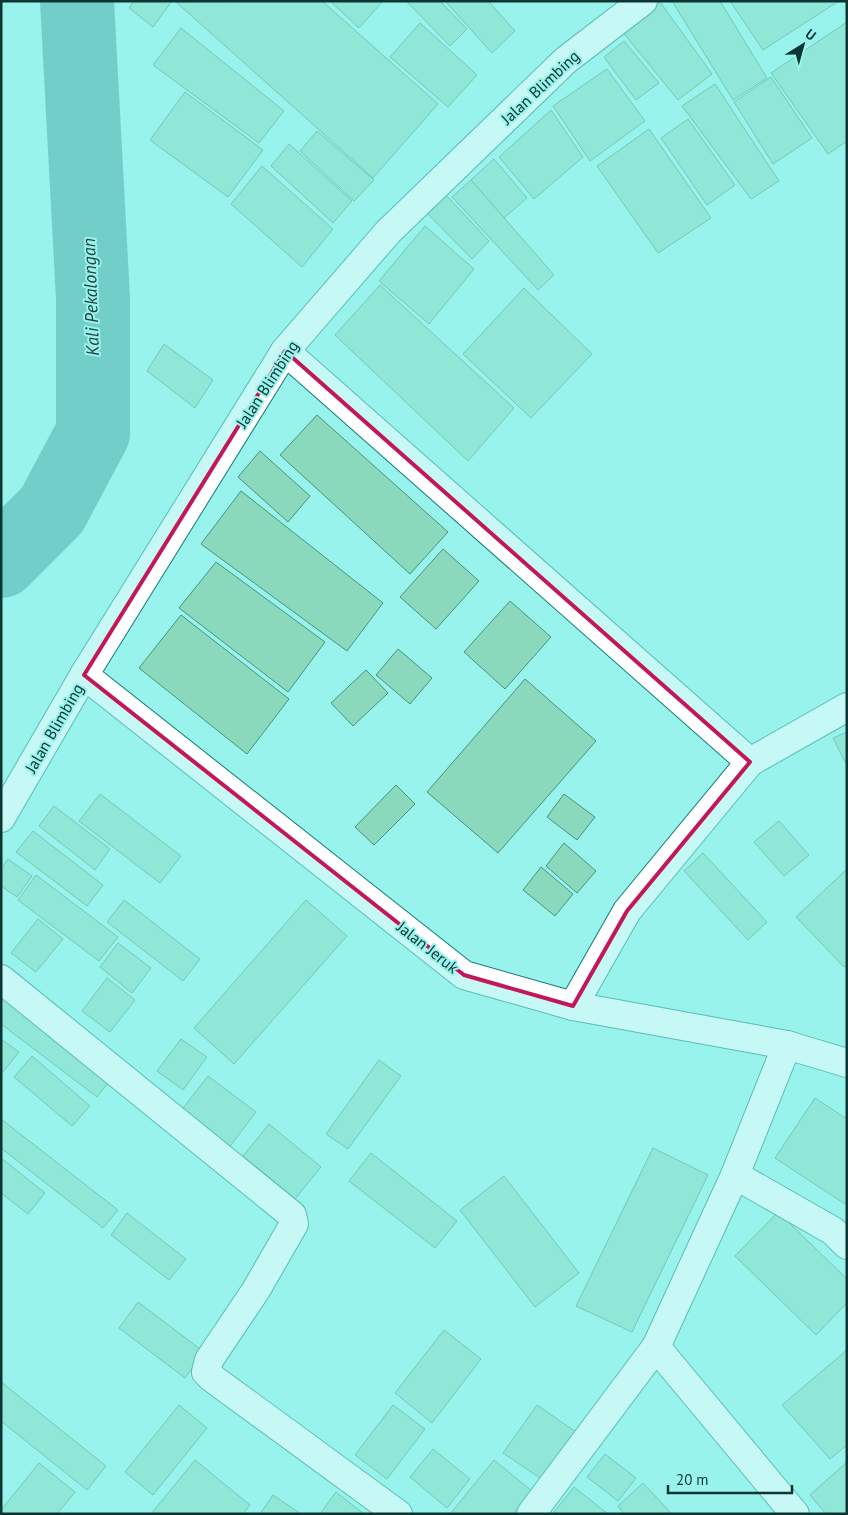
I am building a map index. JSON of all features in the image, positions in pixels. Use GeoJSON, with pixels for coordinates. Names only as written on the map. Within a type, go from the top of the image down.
{"type":"FeatureCollection","features":[{"type":"Feature","properties":{"kind":"street","name":"Jalan Blimbing"},"geometry":{"type":"LineString","coordinates":[[1,818],[84,675],[284,351],[388,232],[566,60],[643,1]]}},
{"type":"Feature","properties":{"kind":"street"},"geometry":{"type":"LineString","coordinates":[[284,351],[750,762]]}},
{"type":"Feature","properties":{"kind":"street","name":"Jalan Jeruk"},"geometry":{"type":"LineString","coordinates":[[84,675],[464,975],[573,1006],[786,1045],[847,1063]]}},
{"type":"Feature","properties":{"kind":"street"},"geometry":{"type":"LineString","coordinates":[[573,1006],[627,911],[750,762],[847,707]]}},
{"type":"Feature","properties":{"kind":"street"},"geometry":{"type":"LineString","coordinates":[[1,979],[292,1215],[294,1224],[256,1290],[209,1360],[206,1372],[398,1514]]}},
{"type":"Feature","properties":{"kind":"street"},"geometry":{"type":"LineString","coordinates":[[531,1514],[656,1347],[735,1176],[786,1045]]}},
{"type":"Feature","properties":{"kind":"street"},"geometry":{"type":"LineString","coordinates":[[735,1176],[833,1231],[847,1245]]}},
{"type":"Feature","properties":{"kind":"street"},"geometry":{"type":"LineString","coordinates":[[656,1347],[795,1514]]}},
{"type":"Feature","properties":{"kind":"highlighted area"},"geometry":{"type":"Polygon","coordinates":[[[285,351],[750,762],[627,911],[573,1006],[464,975],[84,675],[285,351]]]}},
{"type":"Feature","properties":{"kind":"building"},"geometry":{"type":"Polygon","coordinates":[[[134,1],[172,1],[153,27],[129,8],[134,1]]]}},
{"type":"Feature","properties":{"kind":"building"},"geometry":{"type":"Polygon","coordinates":[[[322,1],[438,104],[373,178],[176,2],[322,1]]]}},
{"type":"Feature","properties":{"kind":"building"},"geometry":{"type":"Polygon","coordinates":[[[330,1],[383,1],[359,28],[330,1]]]}},
{"type":"Feature","properties":{"kind":"building"},"geometry":{"type":"Polygon","coordinates":[[[406,1],[440,1],[467,29],[450,46],[406,1]]]}},
{"type":"Feature","properties":{"kind":"building"},"geometry":{"type":"Polygon","coordinates":[[[445,1],[488,1],[515,31],[492,53],[445,1]]]}},
{"type":"Feature","properties":{"kind":"building"},"geometry":{"type":"Polygon","coordinates":[[[672,1],[720,1],[767,78],[733,100],[672,1]]]}},
{"type":"Feature","properties":{"kind":"building"},"geometry":{"type":"Polygon","coordinates":[[[730,1],[839,1],[763,50],[730,1]]]}},
{"type":"Feature","properties":{"kind":"building"},"geometry":{"type":"Polygon","coordinates":[[[660,2],[712,74],[678,100],[621,30],[660,2]]]}},
{"type":"Feature","properties":{"kind":"building"},"geometry":{"type":"Polygon","coordinates":[[[847,22],[847,141],[828,154],[771,73],[847,22]]]}},
{"type":"Feature","properties":{"kind":"building"},"geometry":{"type":"Polygon","coordinates":[[[420,23],[477,75],[448,107],[390,57],[420,23]]]}},
{"type":"Feature","properties":{"kind":"building"},"geometry":{"type":"Polygon","coordinates":[[[181,28],[284,111],[259,143],[153,65],[181,28]]]}},
{"type":"Feature","properties":{"kind":"building"},"geometry":{"type":"Polygon","coordinates":[[[624,41],[659,83],[636,100],[604,57],[624,41]]]}},
{"type":"Feature","properties":{"kind":"building"},"geometry":{"type":"Polygon","coordinates":[[[607,69],[645,121],[590,161],[553,106],[607,69]]]}},
{"type":"Feature","properties":{"kind":"building"},"geometry":{"type":"Polygon","coordinates":[[[771,77],[812,138],[773,164],[734,102],[771,77]]]}},
{"type":"Feature","properties":{"kind":"building"},"geometry":{"type":"Polygon","coordinates":[[[715,84],[779,181],[751,199],[682,106],[715,84]]]}},
{"type":"Feature","properties":{"kind":"building"},"geometry":{"type":"Polygon","coordinates":[[[185,92],[263,150],[228,197],[150,140],[185,92]]]}},
{"type":"Feature","properties":{"kind":"building"},"geometry":{"type":"Polygon","coordinates":[[[551,110],[583,157],[534,199],[499,157],[551,110]]]}},
{"type":"Feature","properties":{"kind":"building"},"geometry":{"type":"Polygon","coordinates":[[[688,119],[735,185],[707,205],[661,138],[688,119]]]}},
{"type":"Feature","properties":{"kind":"building"},"geometry":{"type":"Polygon","coordinates":[[[649,129],[711,218],[658,253],[597,166],[649,129]]]}},
{"type":"Feature","properties":{"kind":"building"},"geometry":{"type":"Polygon","coordinates":[[[317,131],[374,180],[354,201],[300,151],[317,131]]]}},
{"type":"Feature","properties":{"kind":"building"},"geometry":{"type":"Polygon","coordinates":[[[289,144],[352,201],[333,223],[271,166],[289,144]]]}},
{"type":"Feature","properties":{"kind":"building"},"geometry":{"type":"Polygon","coordinates":[[[494,159],[527,198],[504,218],[471,180],[494,159]]]}},
{"type":"Feature","properties":{"kind":"building"},"geometry":{"type":"Polygon","coordinates":[[[262,166],[333,229],[302,267],[231,204],[262,166]]]}},
{"type":"Feature","properties":{"kind":"building"},"geometry":{"type":"Polygon","coordinates":[[[471,180],[554,275],[538,290],[452,197],[471,180]]]}},
{"type":"Feature","properties":{"kind":"building"},"geometry":{"type":"Polygon","coordinates":[[[445,194],[489,241],[472,259],[426,212],[445,194]]]}},
{"type":"Feature","properties":{"kind":"building"},"geometry":{"type":"Polygon","coordinates":[[[425,226],[474,269],[429,324],[379,281],[425,226]]]}},
{"type":"Feature","properties":{"kind":"building"},"geometry":{"type":"Polygon","coordinates":[[[380,285],[514,408],[468,461],[335,335],[380,285]]]}},
{"type":"Feature","properties":{"kind":"building"},"geometry":{"type":"Polygon","coordinates":[[[524,288],[592,354],[531,418],[463,354],[524,288]]]}},
{"type":"Feature","properties":{"kind":"building"},"geometry":{"type":"Polygon","coordinates":[[[164,344],[213,380],[195,408],[147,371],[164,344]]]}},
{"type":"Feature","properties":{"kind":"building"},"geometry":{"type":"Polygon","coordinates":[[[317,415],[448,532],[410,574],[280,455],[317,415]]]}},
{"type":"Feature","properties":{"kind":"building"},"geometry":{"type":"Polygon","coordinates":[[[260,451],[310,496],[288,522],[238,477],[260,451]]]}},
{"type":"Feature","properties":{"kind":"building"},"geometry":{"type":"Polygon","coordinates":[[[241,491],[383,603],[347,651],[201,544],[241,491]]]}},
{"type":"Feature","properties":{"kind":"building"},"geometry":{"type":"Polygon","coordinates":[[[443,549],[479,581],[436,629],[400,597],[443,549]]]}},
{"type":"Feature","properties":{"kind":"building"},"geometry":{"type":"Polygon","coordinates":[[[216,562],[325,642],[288,692],[179,608],[216,562]]]}},
{"type":"Feature","properties":{"kind":"building"},"geometry":{"type":"Polygon","coordinates":[[[510,601],[551,637],[505,689],[464,652],[510,601]]]}},
{"type":"Feature","properties":{"kind":"building"},"geometry":{"type":"Polygon","coordinates":[[[181,615],[289,699],[247,754],[139,668],[181,615]]]}},
{"type":"Feature","properties":{"kind":"building"},"geometry":{"type":"Polygon","coordinates":[[[398,649],[432,678],[410,704],[376,675],[398,649]]]}},
{"type":"Feature","properties":{"kind":"building"},"geometry":{"type":"Polygon","coordinates":[[[366,670],[388,693],[353,726],[331,703],[366,670]]]}},
{"type":"Feature","properties":{"kind":"building"},"geometry":{"type":"Polygon","coordinates":[[[525,679],[596,741],[498,853],[427,792],[525,679]]]}},
{"type":"Feature","properties":{"kind":"building"},"geometry":{"type":"Polygon","coordinates":[[[847,732],[847,766],[833,738],[847,732]]]}},
{"type":"Feature","properties":{"kind":"building"},"geometry":{"type":"Polygon","coordinates":[[[396,785],[415,804],[374,845],[355,827],[396,785]]]}},
{"type":"Feature","properties":{"kind":"building"},"geometry":{"type":"Polygon","coordinates":[[[100,794],[181,856],[160,883],[79,821],[100,794]]]}},
{"type":"Feature","properties":{"kind":"building"},"geometry":{"type":"Polygon","coordinates":[[[564,794],[595,817],[577,840],[547,817],[564,794]]]}},
{"type":"Feature","properties":{"kind":"building"},"geometry":{"type":"Polygon","coordinates":[[[54,806],[110,849],[95,870],[39,826],[54,806]]]}},
{"type":"Feature","properties":{"kind":"building"},"geometry":{"type":"Polygon","coordinates":[[[779,821],[809,855],[784,876],[754,842],[779,821]]]}},
{"type":"Feature","properties":{"kind":"building"},"geometry":{"type":"Polygon","coordinates":[[[33,831],[103,885],[87,906],[16,852],[33,831]]]}},
{"type":"Feature","properties":{"kind":"building"},"geometry":{"type":"Polygon","coordinates":[[[564,843],[596,871],[577,893],[546,866],[564,843]]]}},
{"type":"Feature","properties":{"kind":"building"},"geometry":{"type":"Polygon","coordinates":[[[703,853],[767,922],[748,940],[684,871],[703,853]]]}},
{"type":"Feature","properties":{"kind":"building"},"geometry":{"type":"Polygon","coordinates":[[[8,859],[32,876],[17,897],[1,886],[1,869],[8,859]]]}},
{"type":"Feature","properties":{"kind":"building"},"geometry":{"type":"Polygon","coordinates":[[[541,867],[573,894],[555,916],[523,890],[541,867]]]}},
{"type":"Feature","properties":{"kind":"building"},"geometry":{"type":"Polygon","coordinates":[[[847,869],[847,964],[844,967],[796,917],[847,869]]]}},
{"type":"Feature","properties":{"kind":"building"},"geometry":{"type":"Polygon","coordinates":[[[36,875],[118,937],[99,961],[18,900],[36,875]]]}},
{"type":"Feature","properties":{"kind":"building"},"geometry":{"type":"Polygon","coordinates":[[[124,900],[200,959],[183,981],[107,922],[124,900]]]}},
{"type":"Feature","properties":{"kind":"building"},"geometry":{"type":"Polygon","coordinates":[[[306,900],[347,936],[234,1064],[194,1028],[306,900]]]}},
{"type":"Feature","properties":{"kind":"building"},"geometry":{"type":"Polygon","coordinates":[[[38,919],[63,939],[36,972],[11,953],[38,919]]]}},
{"type":"Feature","properties":{"kind":"building"},"geometry":{"type":"Polygon","coordinates":[[[118,943],[151,968],[132,993],[100,967],[118,943]]]}},
{"type":"Feature","properties":{"kind":"building"},"geometry":{"type":"Polygon","coordinates":[[[107,978],[135,1000],[110,1032],[82,1011],[107,978]]]}},
{"type":"Feature","properties":{"kind":"building"},"geometry":{"type":"Polygon","coordinates":[[[1,989],[114,1075],[97,1097],[1,1024],[1,989]]]}},
{"type":"Feature","properties":{"kind":"building"},"geometry":{"type":"Polygon","coordinates":[[[1,1039],[19,1052],[2,1073],[1,1073],[1,1039]]]}},
{"type":"Feature","properties":{"kind":"building"},"geometry":{"type":"Polygon","coordinates":[[[181,1039],[207,1057],[183,1090],[157,1071],[181,1039]]]}},
{"type":"Feature","properties":{"kind":"building"},"geometry":{"type":"Polygon","coordinates":[[[32,1056],[90,1106],[72,1126],[14,1077],[32,1056]]]}},
{"type":"Feature","properties":{"kind":"building"},"geometry":{"type":"Polygon","coordinates":[[[379,1060],[401,1076],[348,1149],[326,1134],[379,1060]]]}},
{"type":"Feature","properties":{"kind":"building"},"geometry":{"type":"Polygon","coordinates":[[[208,1076],[256,1112],[228,1149],[180,1112],[208,1076]]]}},
{"type":"Feature","properties":{"kind":"building"},"geometry":{"type":"Polygon","coordinates":[[[815,1098],[847,1119],[847,1201],[845,1204],[775,1158],[815,1098]]]}},
{"type":"Feature","properties":{"kind":"building"},"geometry":{"type":"Polygon","coordinates":[[[1,1119],[118,1210],[103,1228],[1,1148],[1,1119]]]}},
{"type":"Feature","properties":{"kind":"building"},"geometry":{"type":"Polygon","coordinates":[[[269,1124],[321,1167],[295,1199],[243,1156],[269,1124]]]}},
{"type":"Feature","properties":{"kind":"building"},"geometry":{"type":"Polygon","coordinates":[[[653,1148],[708,1175],[632,1332],[576,1306],[653,1148]]]}},
{"type":"Feature","properties":{"kind":"building"},"geometry":{"type":"Polygon","coordinates":[[[371,1153],[457,1221],[435,1248],[349,1181],[371,1153]]]}},
{"type":"Feature","properties":{"kind":"building"},"geometry":{"type":"Polygon","coordinates":[[[1,1158],[45,1193],[28,1214],[1,1193],[1,1158]]]}},
{"type":"Feature","properties":{"kind":"building"},"geometry":{"type":"Polygon","coordinates":[[[504,1176],[579,1273],[535,1307],[460,1210],[504,1176]]]}},
{"type":"Feature","properties":{"kind":"building"},"geometry":{"type":"Polygon","coordinates":[[[778,1212],[847,1279],[847,1303],[816,1335],[735,1256],[778,1212]]]}},
{"type":"Feature","properties":{"kind":"building"},"geometry":{"type":"Polygon","coordinates":[[[127,1213],[186,1259],[169,1280],[111,1235],[127,1213]]]}},
{"type":"Feature","properties":{"kind":"building"},"geometry":{"type":"Polygon","coordinates":[[[138,1302],[204,1352],[185,1378],[119,1328],[138,1302]]]}},
{"type":"Feature","properties":{"kind":"building"},"geometry":{"type":"Polygon","coordinates":[[[444,1330],[481,1359],[432,1423],[395,1393],[444,1330]]]}},
{"type":"Feature","properties":{"kind":"building"},"geometry":{"type":"Polygon","coordinates":[[[847,1350],[847,1445],[830,1459],[782,1405],[847,1350]]]}},
{"type":"Feature","properties":{"kind":"building"},"geometry":{"type":"Polygon","coordinates":[[[1,1382],[106,1466],[87,1490],[1,1421],[1,1382]]]}},
{"type":"Feature","properties":{"kind":"building"},"geometry":{"type":"Polygon","coordinates":[[[179,1405],[207,1428],[153,1495],[125,1472],[179,1405]]]}},
{"type":"Feature","properties":{"kind":"building"},"geometry":{"type":"Polygon","coordinates":[[[393,1405],[425,1429],[387,1479],[355,1455],[393,1405]]]}},
{"type":"Feature","properties":{"kind":"building"},"geometry":{"type":"Polygon","coordinates":[[[537,1405],[576,1432],[543,1480],[503,1453],[537,1405]]]}},
{"type":"Feature","properties":{"kind":"building"},"geometry":{"type":"Polygon","coordinates":[[[433,1449],[470,1479],[447,1508],[410,1477],[433,1449]]]}},
{"type":"Feature","properties":{"kind":"building"},"geometry":{"type":"Polygon","coordinates":[[[605,1454],[636,1478],[618,1501],[587,1477],[605,1454]]]}},
{"type":"Feature","properties":{"kind":"building"},"geometry":{"type":"Polygon","coordinates":[[[195,1460],[250,1505],[243,1514],[151,1514],[195,1460]]]}},
{"type":"Feature","properties":{"kind":"building"},"geometry":{"type":"Polygon","coordinates":[[[494,1460],[532,1491],[513,1514],[450,1514],[494,1460]]]}},
{"type":"Feature","properties":{"kind":"building"},"geometry":{"type":"Polygon","coordinates":[[[847,1462],[847,1514],[826,1514],[810,1495],[847,1462]]]}},
{"type":"Feature","properties":{"kind":"building"},"geometry":{"type":"Polygon","coordinates":[[[39,1463],[75,1492],[57,1514],[1,1514],[1,1510],[39,1463]]]}},
{"type":"Feature","properties":{"kind":"building"},"geometry":{"type":"Polygon","coordinates":[[[643,1483],[672,1514],[624,1514],[618,1506],[643,1483]]]}},
{"type":"Feature","properties":{"kind":"building"},"geometry":{"type":"Polygon","coordinates":[[[574,1487],[608,1514],[557,1514],[554,1512],[574,1487]]]}},
{"type":"Feature","properties":{"kind":"building"},"geometry":{"type":"Polygon","coordinates":[[[336,1492],[364,1514],[320,1514],[336,1492]]]}},
{"type":"Feature","properties":{"kind":"building"},"geometry":{"type":"Polygon","coordinates":[[[273,1495],[301,1514],[260,1514],[273,1495]]]}},
{"type":"Feature","properties":{"kind":"waterway","name":"Kali Pekalongan"},"geometry":{"type":"LineString","coordinates":[[1,561],[52,510],[93,433],[93,299],[77,1]]}}]}
